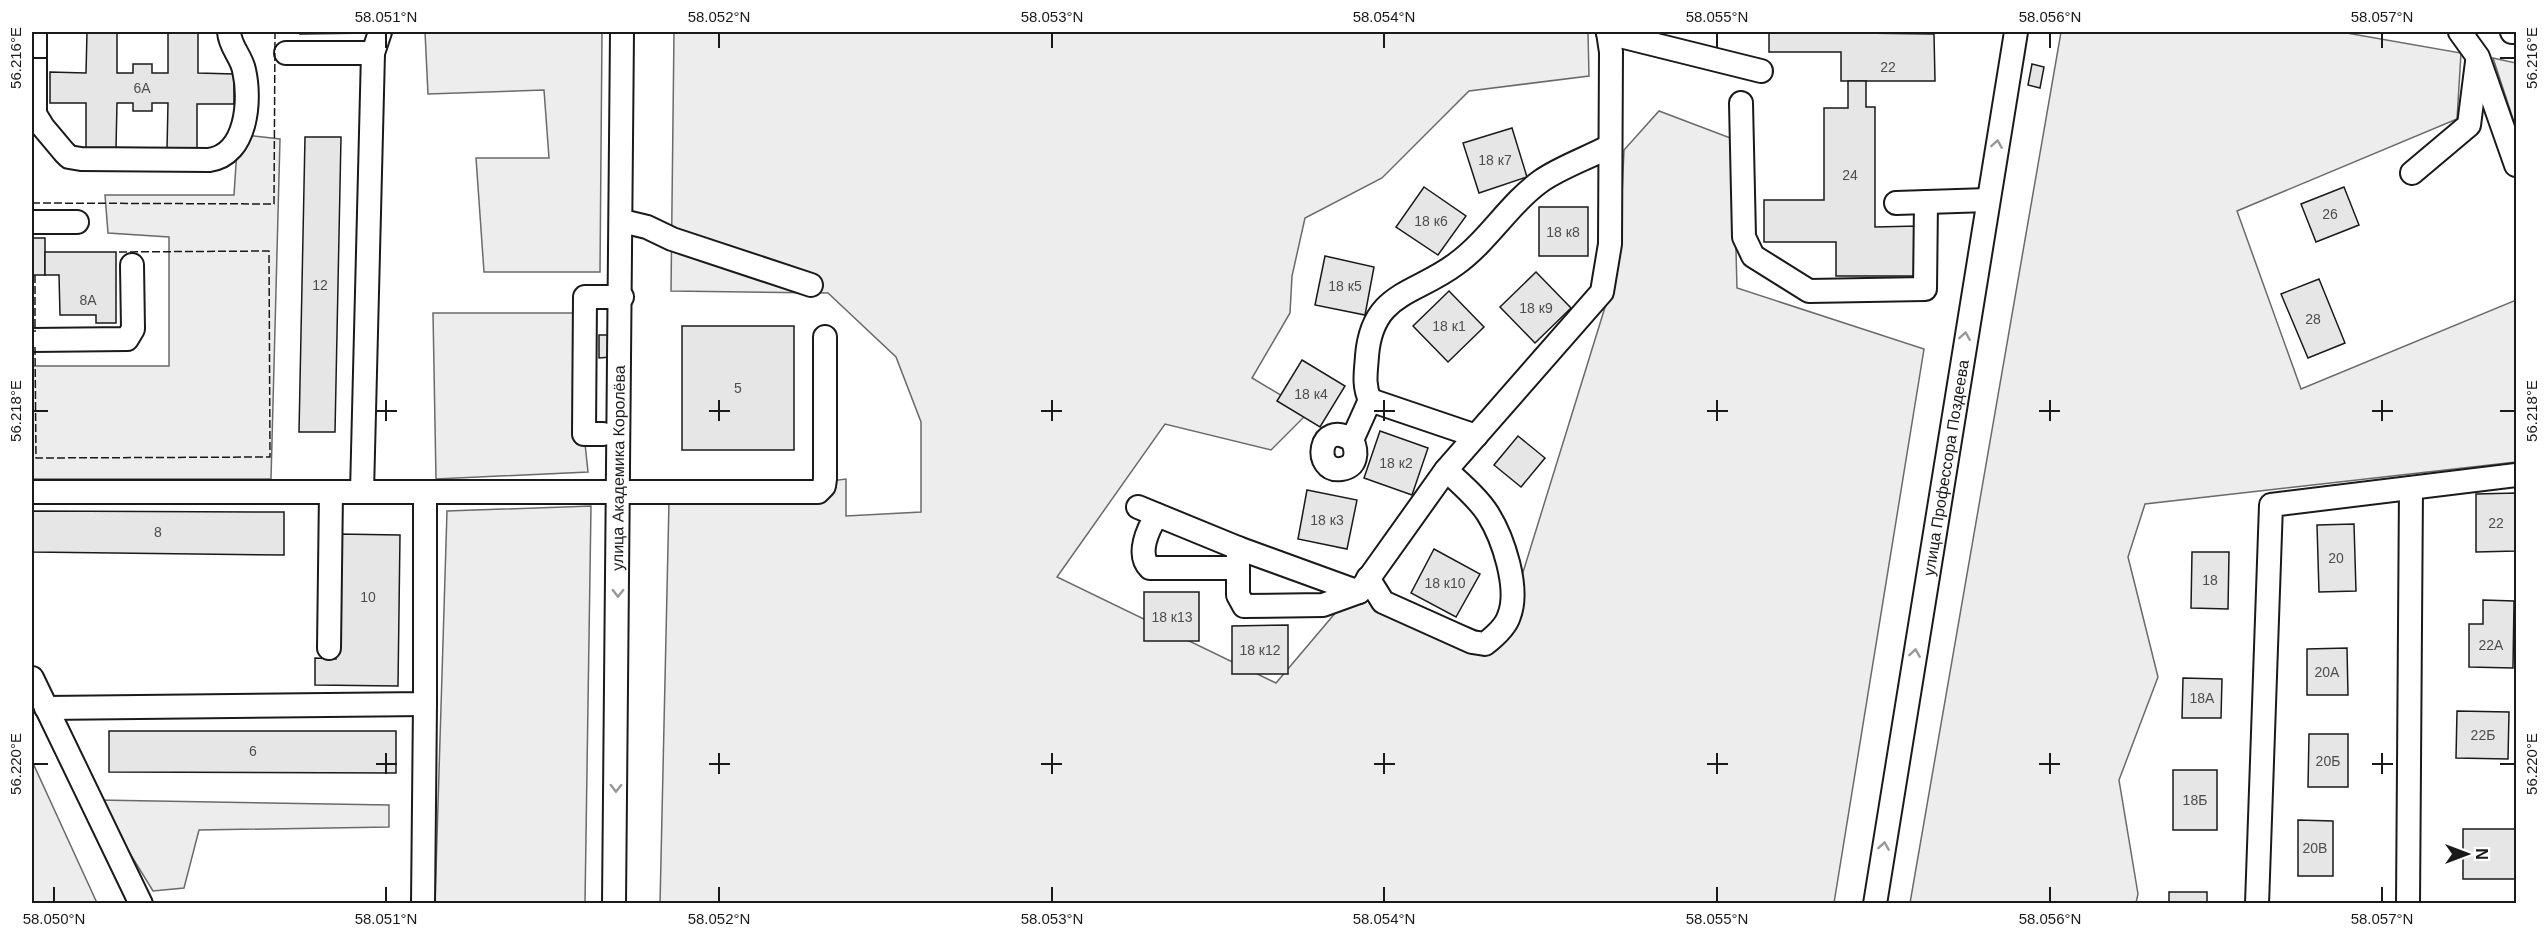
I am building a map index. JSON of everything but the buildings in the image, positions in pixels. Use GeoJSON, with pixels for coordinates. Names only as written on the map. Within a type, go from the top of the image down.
{"type":"FeatureCollection","features":[{"type":"Feature","properties":{"kind":"street"},"geometry":{"type":"LineString","coordinates":[[35,32],[35,114],[43,127],[69,156],[81,159],[209,160],[224,155],[238,140],[245,125],[244,70],[230,41],[229,32]]}},
{"type":"Feature","properties":{"kind":"street","name":"улица Академика Королёва"},"geometry":{"type":"LineString","coordinates":[[615,903],[622,297],[622,32]]}},
{"type":"Feature","properties":{"kind":"street"},"geometry":{"type":"LineString","coordinates":[[1238,558],[1238,595],[1244,606],[1311,606],[1333,602],[1363,585],[1446,470],[1602,292],[1610,244],[1608,32],[1761,71]]}},
{"type":"Feature","properties":{"kind":"street","name":"улица Профессора Поздеева"},"geometry":{"type":"LineString","coordinates":[[1875,903],[2016,32]]}},
{"type":"Feature","properties":{"kind":"street"},"geometry":{"type":"LineString","coordinates":[[2460,32],[2478,57],[2517,165]]}},
{"type":"Feature","properties":{"kind":"street"},"geometry":{"type":"LineString","coordinates":[[2512,32],[2517,32]]}},
{"type":"Feature","properties":{"kind":"street"},"geometry":{"type":"LineString","coordinates":[[286,53],[376,42],[362,492]]}},
{"type":"Feature","properties":{"kind":"street"},"geometry":{"type":"LineString","coordinates":[[2412,173],[2469,125],[2478,57]]}},
{"type":"Feature","properties":{"kind":"street"},"geometry":{"type":"LineString","coordinates":[[1741,103],[1744,237],[1753,256],[1809,291],[1925,290],[1926,202]]}},
{"type":"Feature","properties":{"kind":"street"},"geometry":{"type":"LineString","coordinates":[[1476,436],[1371,400],[1365,388],[1368,344],[1374,322],[1386,305],[1403,292],[1456,264],[1541,181],[1610,146]]}},
{"type":"Feature","properties":{"kind":"street"},"geometry":{"type":"LineString","coordinates":[[1896,203],[1988,200]]}},
{"type":"Feature","properties":{"kind":"street"},"geometry":{"type":"LineString","coordinates":[[622,221],[647,227],[672,239],[811,285]]}},
{"type":"Feature","properties":{"kind":"street"},"geometry":{"type":"LineString","coordinates":[[32,222],[77,222]]}},
{"type":"Feature","properties":{"kind":"street"},"geometry":{"type":"LineString","coordinates":[[32,340],[127,339],[133,329],[132,265]]}},
{"type":"Feature","properties":{"kind":"street"},"geometry":{"type":"LineString","coordinates":[[603,434],[584,434],[585,297],[622,297]]}},
{"type":"Feature","properties":{"kind":"street"},"geometry":{"type":"LineString","coordinates":[[32,492],[818,492],[824,486],[825,478],[825,337]]}},
{"type":"Feature","properties":{"kind":"street"},"geometry":{"type":"LineString","coordinates":[[1352,440],[1371,400]]}},
{"type":"Feature","properties":{"kind":"street"},"geometry":{"type":"LineString","coordinates":[[1238,558],[1150,568],[1145,558],[1148,511],[1238,558],[1363,585],[1383,602],[1472,642],[1485,644],[1510,616],[1510,559],[1488,513],[1446,470]]}},
{"type":"Feature","properties":{"kind":"street"},"geometry":{"type":"LineString","coordinates":[[2257,903],[2271,505],[2517,475]]}},
{"type":"Feature","properties":{"kind":"street"},"geometry":{"type":"LineString","coordinates":[[2408,903],[2411,488]]}},
{"type":"Feature","properties":{"kind":"street"},"geometry":{"type":"LineString","coordinates":[[329,648],[331,492]]}},
{"type":"Feature","properties":{"kind":"street"},"geometry":{"type":"LineString","coordinates":[[423,903],[425,492]]}},
{"type":"Feature","properties":{"kind":"street"},"geometry":{"type":"LineString","coordinates":[[32,678],[141,903]]}},
{"type":"Feature","properties":{"kind":"street"},"geometry":{"type":"LineString","coordinates":[[46,708],[425,704]]}},
{"type":"Feature","properties":{"kind":"shaded area"},"geometry":{"type":"Polygon","coordinates":[[[425,32],[602,32],[600,272],[484,272],[476,158],[549,158],[544,90],[428,94],[425,32]]]}},
{"type":"Feature","properties":{"kind":"shaded area"},"geometry":{"type":"Polygon","coordinates":[[[674,32],[1588,32],[1589,76],[1469,91],[1382,178],[1305,218],[1292,276],[1290,313],[1252,378],[1309,412],[1271,450],[1165,424],[1057,577],[1276,683],[1359,585],[1502,640],[1619,262],[1624,150],[1659,111],[1733,139],[1737,288],[1924,349],[1834,903],[660,904],[669,501],[846,479],[846,516],[921,512],[921,422],[896,357],[828,293],[671,291],[674,32]]]}},
{"type":"Feature","properties":{"kind":"shaded area"},"geometry":{"type":"Polygon","coordinates":[[[2061,32],[2341,32],[2461,53],[2457,119],[2237,211],[2301,389],[2516,300],[2516,462],[2145,504],[2128,557],[2158,677],[2119,780],[2138,894],[2136,903],[1910,903],[2061,32]]]}},
{"type":"Feature","properties":{"kind":"shaded area"},"geometry":{"type":"Polygon","coordinates":[[[2493,58],[2516,63],[2516,128],[2493,58]]]}},
{"type":"Feature","properties":{"kind":"shaded area"},"geometry":{"type":"Polygon","coordinates":[[[238,134],[280,139],[271,479],[32,479],[32,366],[169,366],[169,237],[108,233],[105,195],[234,195],[238,134]]]}},
{"type":"Feature","properties":{"kind":"shaded area"},"geometry":{"type":"Polygon","coordinates":[[[433,313],[588,313],[584,434],[588,472],[436,479],[433,313]]]}},
{"type":"Feature","properties":{"kind":"shaded area"},"geometry":{"type":"Polygon","coordinates":[[[591,506],[585,903],[435,903],[447,511],[591,506]]]}},
{"type":"Feature","properties":{"kind":"shaded area"},"geometry":{"type":"Polygon","coordinates":[[[32,761],[97,903],[32,903],[32,761]]]}},
{"type":"Feature","properties":{"kind":"shaded area"},"geometry":{"type":"Polygon","coordinates":[[[97,800],[389,805],[389,827],[199,830],[184,888],[153,891],[97,800]]]}},
{"type":"Feature","properties":{"kind":"fence"},"geometry":{"type":"LineString","coordinates":[[32,203],[274,204],[275,32]]}},
{"type":"Feature","properties":{"kind":"fence"},"geometry":{"type":"LineString","coordinates":[[35,347],[36,458],[270,457],[269,251],[116,252]]}},
{"type":"Feature","properties":{"kind":"fence"},"geometry":{"type":"LineString","coordinates":[[35,275],[35,332]]}}]}
